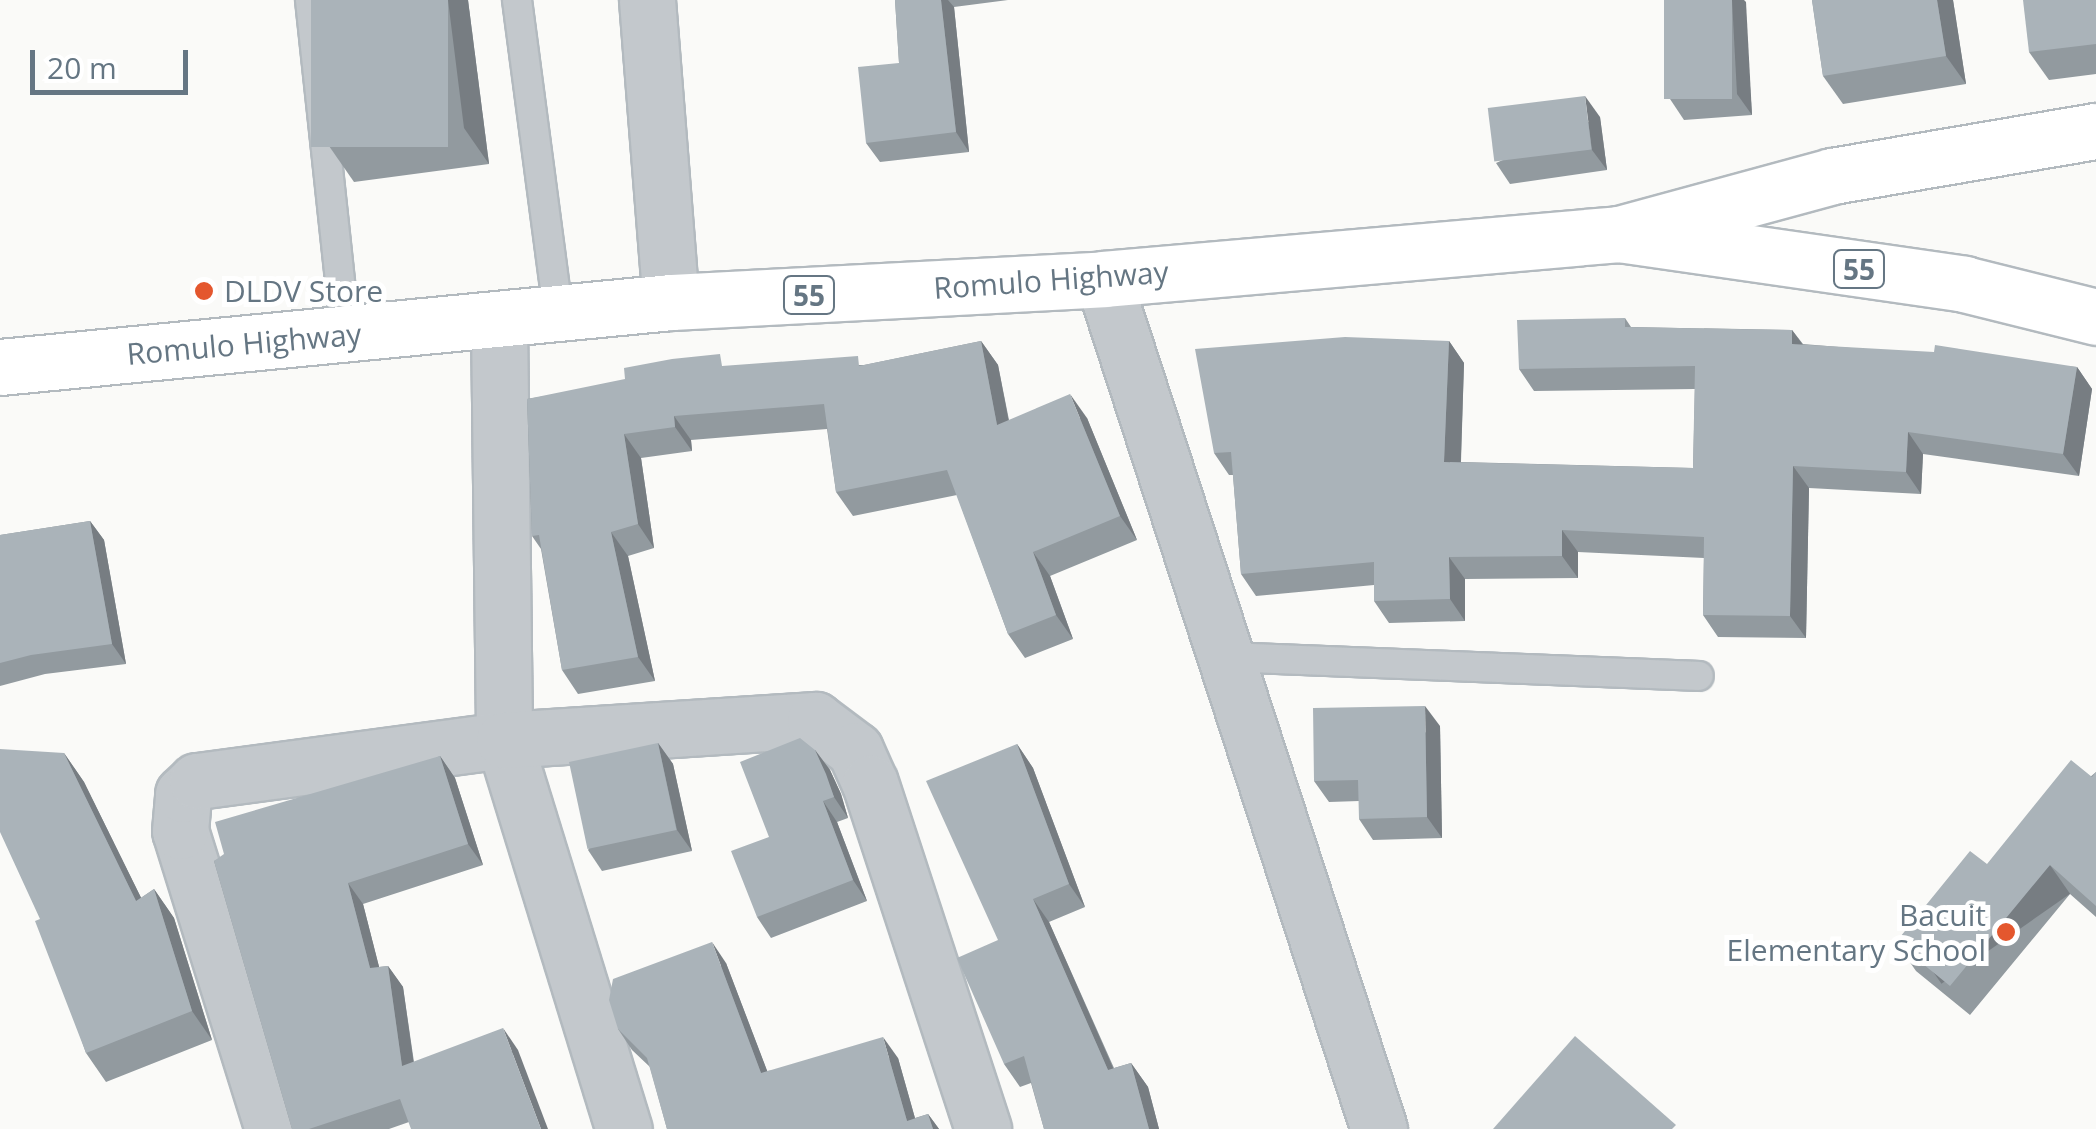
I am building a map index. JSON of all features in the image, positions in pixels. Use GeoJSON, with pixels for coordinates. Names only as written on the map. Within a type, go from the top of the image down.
{"type":"FeatureCollection","features":[{"type":"Feature","properties":{"kind":"main road"},"geometry":{"type":"LineString","coordinates":[[1618,234],[1832,176],[2096,131]]}},
{"type":"Feature","properties":{"kind":"main road","name":"Romulo Highway"},"geometry":{"type":"LineString","coordinates":[[0,366],[671,302],[1103,279],[1618,234],[1964,284],[2096,317]]}},
{"type":"Feature","properties":{"kind":"street"},"geometry":{"type":"LineString","coordinates":[[647,0],[671,302]]}},
{"type":"Feature","properties":{"kind":"street"},"geometry":{"type":"LineString","coordinates":[[1103,279],[1379,1129]]}},
{"type":"Feature","properties":{"kind":"street"},"geometry":{"type":"LineString","coordinates":[[499,321],[504,740],[624,1129]]}},
{"type":"Feature","properties":{"kind":"street"},"geometry":{"type":"LineString","coordinates":[[274,1129],[180,832],[184,794],[197,781],[504,740],[816,720],[839,733],[870,784],[983,1129]]}},
{"type":"Feature","properties":{"kind":"lane"},"geometry":{"type":"LineString","coordinates":[[310,0],[346,334]]}},
{"type":"Feature","properties":{"kind":"lane"},"geometry":{"type":"LineString","coordinates":[[517,0],[558,312]]}},
{"type":"Feature","properties":{"kind":"lane"},"geometry":{"type":"LineString","coordinates":[[1228,657],[1699,676]]}},
{"type":"Feature","properties":{"kind":"building"},"geometry":{"type":"Polygon","coordinates":[[[311,0],[448,0],[448,147],[311,147],[311,0]]]}},
{"type":"Feature","properties":{"kind":"building"},"geometry":{"type":"Polygon","coordinates":[[[895,0],[941,0],[956,132],[866,143],[858,67],[899,63],[895,0]]]}},
{"type":"Feature","properties":{"kind":"building"},"geometry":{"type":"Polygon","coordinates":[[[1664,0],[1732,0],[1732,99],[1664,99],[1664,0]]]}},
{"type":"Feature","properties":{"kind":"building"},"geometry":{"type":"Polygon","coordinates":[[[1812,0],[1937,0],[1946,56],[1823,76],[1812,0]]]}},
{"type":"Feature","properties":{"kind":"building"},"geometry":{"type":"Polygon","coordinates":[[[2023,0],[2096,0],[2096,44],[2029,52],[2023,0]]]}},
{"type":"Feature","properties":{"kind":"building"},"geometry":{"type":"Polygon","coordinates":[[[1585,96],[1592,150],[1494,162],[1488,108],[1585,96]]]}},
{"type":"Feature","properties":{"kind":"building"},"geometry":{"type":"Polygon","coordinates":[[[1625,318],[1625,327],[1792,330],[1792,344],[1934,352],[1935,345],[2077,367],[2063,454],[1908,432],[1906,472],[1793,466],[1790,616],[1703,615],[1704,537],[1562,530],[1562,556],[1449,557],[1450,599],[1374,601],[1374,562],[1241,574],[1231,452],[1214,453],[1195,349],[1345,337],[1449,341],[1444,462],[1693,468],[1695,366],[1519,369],[1517,320],[1625,318]]]}},
{"type":"Feature","properties":{"kind":"building"},"geometry":{"type":"Polygon","coordinates":[[[981,341],[997,425],[1070,394],[1120,516],[1033,552],[1056,615],[1008,634],[947,470],[836,492],[824,404],[674,416],[675,427],[624,434],[638,524],[611,532],[638,657],[562,670],[539,535],[532,536],[527,399],[625,379],[624,368],[672,359],[720,354],[722,366],[858,356],[859,366],[981,341]]]}},
{"type":"Feature","properties":{"kind":"building"},"geometry":{"type":"Polygon","coordinates":[[[90,521],[112,644],[0,663],[0,535],[90,521]]]}},
{"type":"Feature","properties":{"kind":"building"},"geometry":{"type":"Polygon","coordinates":[[[1425,706],[1427,817],[1359,819],[1358,780],[1314,781],[1313,708],[1425,706]]]}},
{"type":"Feature","properties":{"kind":"building"},"geometry":{"type":"Polygon","coordinates":[[[800,738],[815,750],[826,774],[834,797],[823,801],[853,880],[757,917],[731,851],[769,837],[740,762],[800,738]]]}},
{"type":"Feature","properties":{"kind":"building"},"geometry":{"type":"Polygon","coordinates":[[[658,743],[677,830],[587,849],[569,762],[658,743]]]}},
{"type":"Feature","properties":{"kind":"building"},"geometry":{"type":"Polygon","coordinates":[[[1017,744],[1069,884],[1033,899],[1108,1070],[1131,1063],[1149,1129],[1044,1129],[1024,1056],[1004,1064],[957,958],[998,940],[926,781],[1017,744]]]}},
{"type":"Feature","properties":{"kind":"building"},"geometry":{"type":"Polygon","coordinates":[[[0,749],[64,753],[136,901],[154,889],[192,1011],[86,1053],[35,921],[40,919],[0,832],[0,749]]]}},
{"type":"Feature","properties":{"kind":"building"},"geometry":{"type":"Polygon","coordinates":[[[440,756],[468,844],[348,883],[370,968],[388,966],[402,1066],[503,1028],[541,1129],[411,1129],[400,1099],[309,1129],[292,1129],[214,861],[224,854],[215,822],[440,756]]]}},
{"type":"Feature","properties":{"kind":"building"},"geometry":{"type":"Polygon","coordinates":[[[2071,760],[2092,777],[2096,772],[2096,906],[2050,865],[1950,986],[1896,942],[1970,851],[1987,864],[2071,760]]]}},
{"type":"Feature","properties":{"kind":"building"},"geometry":{"type":"Polygon","coordinates":[[[712,942],[761,1073],[883,1037],[907,1121],[928,1114],[933,1129],[667,1129],[647,1058],[618,1029],[609,1000],[613,979],[712,942]]]}},
{"type":"Feature","properties":{"kind":"building"},"geometry":{"type":"Polygon","coordinates":[[[1575,1036],[1676,1125],[1672,1129],[1493,1129],[1575,1036]]]}},
{"type":"Feature","properties":{"kind":"place","name":"DLDV Store"},"geometry":{"type":"Point","coordinates":[204,291]}},
{"type":"Feature","properties":{"kind":"place","name":"Bacuit Elementary School"},"geometry":{"type":"Point","coordinates":[2006,932]}}]}
